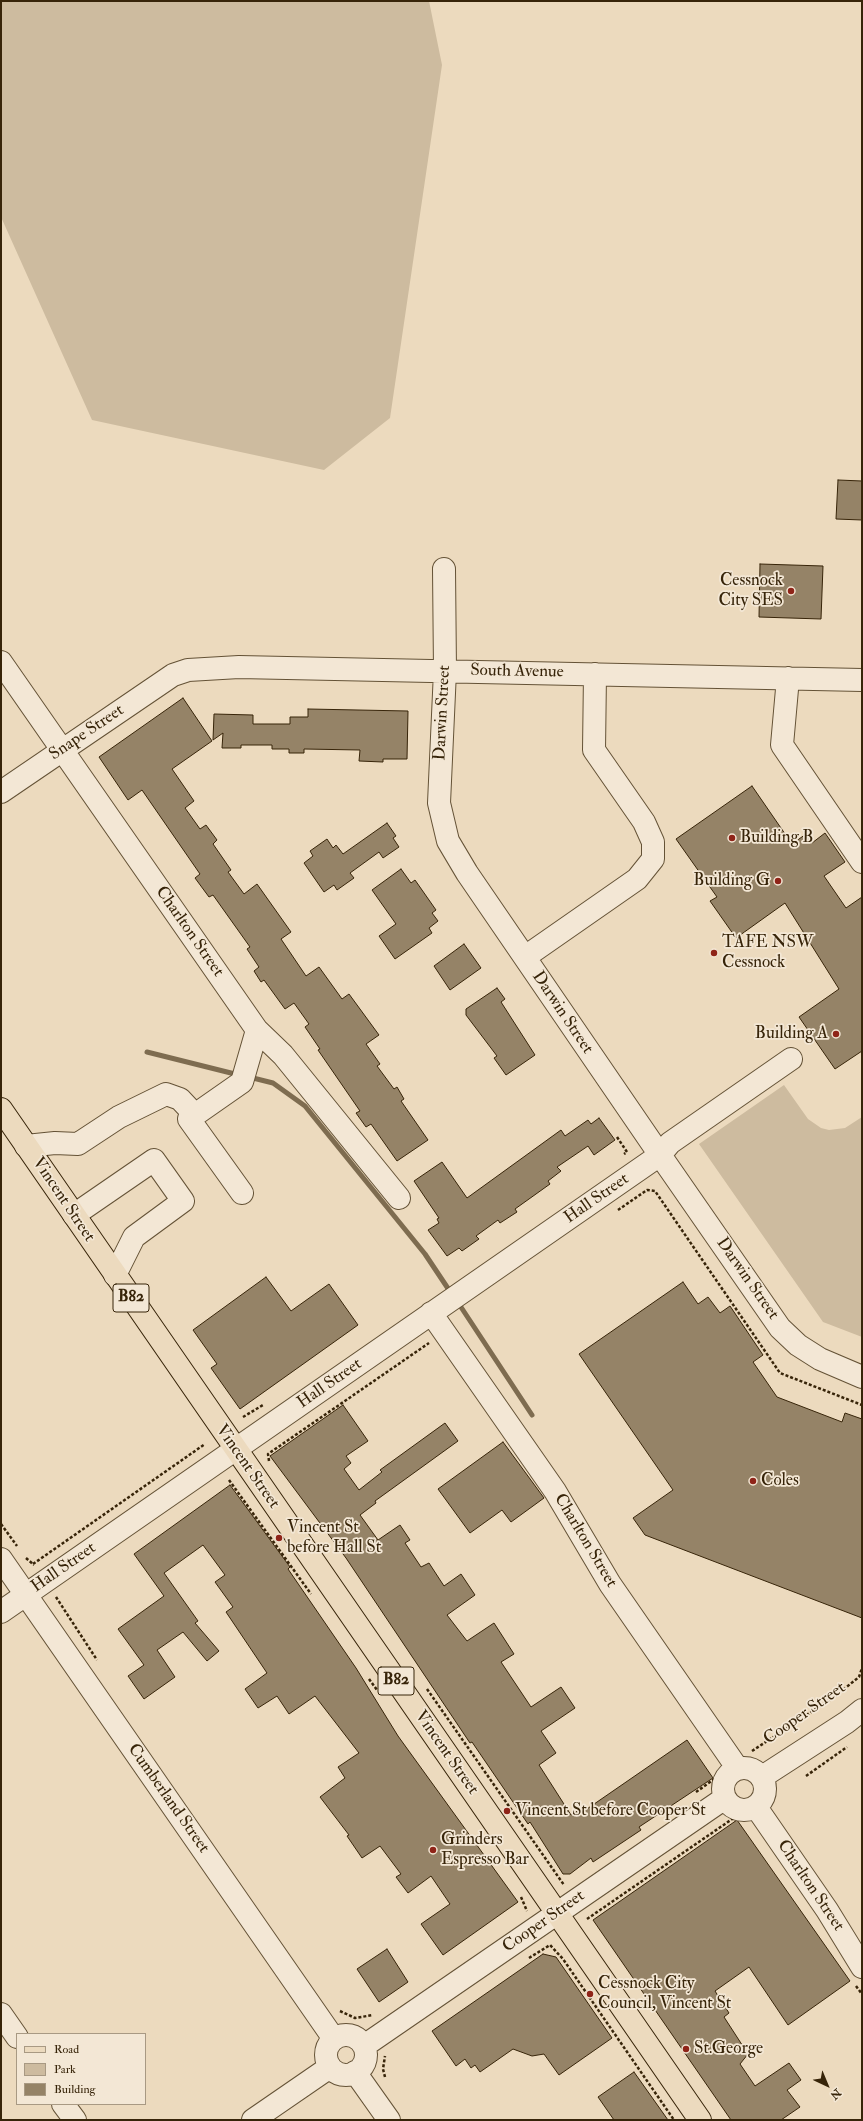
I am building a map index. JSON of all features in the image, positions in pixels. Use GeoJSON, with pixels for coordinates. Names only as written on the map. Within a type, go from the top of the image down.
{"type":"FeatureCollection","features":[{"type":"Feature","properties":{"kind":"main road","name":"Vincent Street"},"geometry":{"type":"LineString","coordinates":[[1,1109],[700,2120]]}},
{"type":"Feature","properties":{"kind":"street","name":"Darwin Street"},"geometry":{"type":"LineString","coordinates":[[444,569],[445,671],[439,803],[448,841],[467,874],[780,1328],[798,1345],[820,1359],[862,1377]]}},
{"type":"Feature","properties":{"kind":"street","name":"Charlton Street"},"geometry":{"type":"LineString","coordinates":[[1,662],[258,1030],[283,1055],[399,1198]]}},
{"type":"Feature","properties":{"kind":"street","name":"South Avenue"},"geometry":{"type":"LineString","coordinates":[[173,675],[188,670],[232,668],[862,680]]}},
{"type":"Feature","properties":{"kind":"street"},"geometry":{"type":"LineString","coordinates":[[524,957],[637,879],[653,859],[653,842],[644,822],[594,750],[595,674]]}},
{"type":"Feature","properties":{"kind":"street","name":"Snape Street"},"geometry":{"type":"LineString","coordinates":[[1,792],[62,749],[173,675]]}},
{"type":"Feature","properties":{"kind":"street"},"geometry":{"type":"LineString","coordinates":[[788,678],[782,745],[862,862]]}},
{"type":"Feature","properties":{"kind":"street"},"geometry":{"type":"LineString","coordinates":[[242,1193],[189,1119],[238,1087],[245,1075],[258,1030]]}},
{"type":"Feature","properties":{"kind":"street","name":"Hall Street"},"geometry":{"type":"LineString","coordinates":[[1,1612],[660,1155],[670,1143],[791,1058]]}},
{"type":"Feature","properties":{"kind":"street"},"geometry":{"type":"LineString","coordinates":[[26,1146],[55,1143],[78,1144],[120,1117],[166,1094],[180,1099],[195,1115]]}},
{"type":"Feature","properties":{"kind":"street"},"geometry":{"type":"LineString","coordinates":[[74,1216],[154,1160],[183,1201],[134,1237],[115,1275]]}},
{"type":"Feature","properties":{"kind":"street","name":"Charlton Street"},"geometry":{"type":"LineString","coordinates":[[446,1302],[443,1331],[555,1492],[610,1584],[738,1769]]}},
{"type":"Feature","properties":{"kind":"street","name":"Cumberland Street"},"geometry":{"type":"LineString","coordinates":[[1,1559],[334,2039]]}},
{"type":"Feature","properties":{"kind":"street","name":"Cooper Street"},"geometry":{"type":"LineString","coordinates":[[762,1777],[847,1722],[862,1710]]}},
{"type":"Feature","properties":{"kind":"street"},"geometry":{"type":"LineString","coordinates":[[738,1769],[751,1769],[762,1777],[765,1793],[763,1798],[747,1811],[733,1807],[725,1798],[723,1786],[725,1780],[728,1775],[738,1769]]}},
{"type":"Feature","properties":{"kind":"street","name":"Cooper Street"},"geometry":{"type":"LineString","coordinates":[[364,2046],[725,1798]]}},
{"type":"Feature","properties":{"kind":"street","name":"Charlton Street"},"geometry":{"type":"LineString","coordinates":[[747,1811],[827,1910],[862,1967]]}},
{"type":"Feature","properties":{"kind":"street"},"geometry":{"type":"LineString","coordinates":[[1,2014],[16,2036]]}},
{"type":"Feature","properties":{"kind":"street"},"geometry":{"type":"LineString","coordinates":[[340,2035],[353,2036],[364,2046],[365,2060],[362,2067],[355,2072],[343,2075],[330,2067],[326,2061],[326,2052],[328,2045],[334,2039],[340,2035]]}},
{"type":"Feature","properties":{"kind":"street"},"geometry":{"type":"LineString","coordinates":[[253,2120],[330,2067]]}},
{"type":"Feature","properties":{"kind":"street"},"geometry":{"type":"LineString","coordinates":[[355,2072],[389,2120]]}},
{"type":"Feature","properties":{"kind":"street"},"geometry":{"type":"LineString","coordinates":[[65,2105],[75,2120]]}},
{"type":"Feature","properties":{"kind":"path"},"geometry":{"type":"LineString","coordinates":[[617,1136],[627,1152]]}},
{"type":"Feature","properties":{"kind":"path","name":"Hall Street"},"geometry":{"type":"LineString","coordinates":[[268,1454],[443,1331]]}},
{"type":"Feature","properties":{"kind":"path","name":"Hall Street"},"geometry":{"type":"LineString","coordinates":[[33,1564],[205,1444]]}},
{"type":"Feature","properties":{"kind":"path","name":"Cooper Street"},"geometry":{"type":"LineString","coordinates":[[752,1751],[834,1696],[858,1677],[862,1668]]}},
{"type":"Feature","properties":{"kind":"path"},"geometry":{"type":"LineString","coordinates":[[806,1776],[850,1745]]}},
{"type":"Feature","properties":{"kind":"path","name":"Cooper Street"},"geometry":{"type":"LineString","coordinates":[[588,1920],[747,1811]]}},
{"type":"Feature","properties":{"kind":"path"},"geometry":{"type":"LineString","coordinates":[[550,1946],[563,1960],[674,2120]]}},
{"type":"Feature","properties":{"kind":"green space"},"geometry":{"type":"Polygon","coordinates":[[[1,1],[429,1],[442,65],[390,418],[324,470],[92,420],[1,217],[1,1]]]}},
{"type":"Feature","properties":{"kind":"green space"},"geometry":{"type":"Polygon","coordinates":[[[784,1085],[808,1119],[821,1128],[829,1130],[845,1128],[862,1117],[862,1337],[823,1322],[699,1144],[784,1085]]]}},
{"type":"Feature","properties":{"kind":"building"},"geometry":{"type":"Polygon","coordinates":[[[838,480],[862,481],[862,520],[836,519],[838,480]]]}},
{"type":"Feature","properties":{"kind":"building","name":"Cessnock City SES"},"geometry":{"type":"Polygon","coordinates":[[[760,564],[823,566],[821,619],[759,617],[760,564]]]}},
{"type":"Feature","properties":{"kind":"building"},"geometry":{"type":"Polygon","coordinates":[[[183,698],[212,741],[172,769],[194,801],[185,808],[200,829],[206,825],[217,840],[213,844],[231,870],[228,872],[244,894],[257,884],[291,932],[281,939],[306,976],[319,967],[342,999],[349,994],[379,1035],[366,1044],[380,1064],[377,1066],[394,1089],[397,1087],[404,1099],[401,1101],[428,1140],[397,1161],[371,1124],[366,1127],[356,1113],[360,1111],[318,1050],[320,1049],[305,1027],[309,1024],[294,1003],[285,1009],[264,980],[261,982],[254,971],[259,967],[247,949],[250,947],[213,895],[209,897],[195,878],[200,874],[142,790],[128,800],[99,757],[183,698]]]}},
{"type":"Feature","properties":{"kind":"building"},"geometry":{"type":"Polygon","coordinates":[[[308,709],[408,711],[407,759],[383,759],[383,762],[359,761],[360,750],[304,749],[304,753],[289,753],[289,749],[272,749],[272,745],[241,745],[241,748],[222,748],[223,733],[213,740],[214,714],[253,715],[253,724],[290,724],[290,717],[308,717],[308,709]]]}},
{"type":"Feature","properties":{"kind":"building"},"geometry":{"type":"Polygon","coordinates":[[[752,786],[792,844],[806,834],[812,843],[825,833],[845,862],[824,876],[846,908],[862,897],[862,1051],[835,1069],[799,1017],[839,989],[785,903],[736,938],[710,901],[717,897],[676,839],[752,786]]]}},
{"type":"Feature","properties":{"kind":"building"},"geometry":{"type":"Polygon","coordinates":[[[387,823],[396,836],[393,838],[399,847],[383,858],[379,852],[350,873],[354,878],[337,890],[334,885],[324,892],[304,863],[313,856],[310,851],[327,839],[333,848],[336,845],[343,854],[387,823]]]}},
{"type":"Feature","properties":{"kind":"building"},"geometry":{"type":"Polygon","coordinates":[[[401,869],[411,883],[415,880],[436,910],[432,913],[438,921],[429,928],[432,933],[395,959],[379,936],[396,924],[372,890],[401,869]]]}},
{"type":"Feature","properties":{"kind":"building"},"geometry":{"type":"Polygon","coordinates":[[[464,944],[481,968],[450,990],[434,966],[464,944]]]}},
{"type":"Feature","properties":{"kind":"building"},"geometry":{"type":"Polygon","coordinates":[[[497,988],[505,999],[501,1002],[535,1055],[506,1075],[494,1058],[497,1056],[466,1015],[466,1009],[497,988]]]}},
{"type":"Feature","properties":{"kind":"building"},"geometry":{"type":"Polygon","coordinates":[[[599,1118],[615,1140],[594,1155],[588,1146],[557,1167],[561,1171],[548,1181],[550,1184],[515,1209],[517,1212],[500,1223],[498,1220],[476,1236],[479,1239],[462,1251],[459,1248],[447,1256],[428,1230],[439,1223],[437,1219],[439,1218],[414,1181],[442,1162],[467,1198],[561,1130],[565,1136],[588,1120],[591,1124],[599,1118]]]}},
{"type":"Feature","properties":{"kind":"building"},"geometry":{"type":"Polygon","coordinates":[[[266,1277],[291,1311],[329,1284],[358,1325],[240,1409],[211,1368],[217,1364],[193,1330],[266,1277]]]}},
{"type":"Feature","properties":{"kind":"building"},"geometry":{"type":"Polygon","coordinates":[[[683,1282],[698,1304],[708,1297],[720,1313],[730,1306],[763,1355],[753,1362],[777,1397],[842,1422],[845,1413],[862,1419],[862,1618],[645,1535],[633,1518],[673,1490],[579,1354],[683,1282]]]}},
{"type":"Feature","properties":{"kind":"building"},"geometry":{"type":"Polygon","coordinates":[[[343,1405],[368,1441],[346,1456],[351,1463],[344,1469],[359,1490],[382,1472],[380,1470],[445,1423],[458,1441],[375,1501],[376,1503],[360,1515],[378,1540],[400,1525],[410,1540],[405,1543],[421,1567],[429,1563],[444,1586],[461,1574],[475,1595],[447,1615],[467,1641],[494,1623],[514,1654],[501,1662],[531,1707],[561,1687],[575,1708],[541,1731],[556,1753],[539,1765],[571,1815],[582,1808],[584,1811],[687,1740],[713,1778],[639,1827],[641,1830],[593,1862],[591,1858],[570,1874],[563,1874],[530,1822],[528,1824],[472,1742],[470,1743],[346,1558],[270,1456],[343,1405]]]}},
{"type":"Feature","properties":{"kind":"building"},"geometry":{"type":"Polygon","coordinates":[[[503,1442],[544,1498],[511,1522],[502,1510],[470,1533],[438,1489],[503,1442]]]}},
{"type":"Feature","properties":{"kind":"building"},"geometry":{"type":"Polygon","coordinates":[[[230,1485],[290,1567],[288,1569],[356,1668],[398,1736],[518,1902],[443,1955],[421,1924],[450,1904],[431,1876],[408,1893],[396,1877],[401,1874],[380,1846],[362,1858],[347,1836],[349,1835],[320,1797],[345,1778],[338,1767],[359,1753],[315,1696],[289,1714],[277,1696],[258,1708],[245,1689],[267,1673],[226,1612],[233,1607],[215,1582],[225,1575],[203,1545],[164,1573],[198,1621],[195,1623],[219,1651],[207,1661],[183,1632],[157,1650],[175,1677],[144,1699],[128,1676],[144,1665],[118,1629],[164,1596],[134,1554],[230,1485]]]}},
{"type":"Feature","properties":{"kind":"building"},"geometry":{"type":"Polygon","coordinates":[[[737,1820],[850,1981],[788,2025],[749,1967],[715,1991],[729,2013],[724,2017],[748,2054],[740,2064],[755,2086],[789,2063],[801,2080],[787,2090],[800,2107],[781,2120],[731,2120],[593,1920],[737,1820]]]}},
{"type":"Feature","properties":{"kind":"building"},"geometry":{"type":"Polygon","coordinates":[[[387,1949],[408,1982],[379,2002],[357,1969],[387,1949]]]}},
{"type":"Feature","properties":{"kind":"building"},"geometry":{"type":"Polygon","coordinates":[[[543,1954],[556,1957],[612,2038],[559,2075],[544,2054],[532,2056],[513,2049],[480,2072],[475,2065],[471,2068],[465,2059],[456,2066],[432,2031],[543,1954]]]}},
{"type":"Feature","properties":{"kind":"building"},"geometry":{"type":"Polygon","coordinates":[[[634,2072],[668,2120],[614,2120],[598,2097],[634,2072]]]}},
{"type":"Feature","properties":{"kind":"waterway"},"geometry":{"type":"LineString","coordinates":[[147,1052],[239,1075]]}},
{"type":"Feature","properties":{"kind":"waterway"},"geometry":{"type":"LineString","coordinates":[[249,1077],[273,1083],[305,1106],[425,1254],[451,1293]]}},
{"type":"Feature","properties":{"kind":"waterway"},"geometry":{"type":"LineString","coordinates":[[457,1301],[532,1415]]}},
{"type":"Feature","properties":{"kind":"place","name":"Cessnock City SES"},"geometry":{"type":"Point","coordinates":[791,591]}},
{"type":"Feature","properties":{"kind":"place","name":"Building B"},"geometry":{"type":"Point","coordinates":[732,838]}},
{"type":"Feature","properties":{"kind":"place","name":"Building G"},"geometry":{"type":"Point","coordinates":[778,881]}},
{"type":"Feature","properties":{"kind":"place","name":"TAFE NSW Cessnock"},"geometry":{"type":"Point","coordinates":[714,953]}},
{"type":"Feature","properties":{"kind":"place","name":"Building A"},"geometry":{"type":"Point","coordinates":[836,1034]}},
{"type":"Feature","properties":{"kind":"place","name":"Coles"},"geometry":{"type":"Point","coordinates":[753,1481]}},
{"type":"Feature","properties":{"kind":"place","name":"Vincent St before Hall St"},"geometry":{"type":"Point","coordinates":[279,1538]}},
{"type":"Feature","properties":{"kind":"place","name":"Vincent St before Cooper St"},"geometry":{"type":"Point","coordinates":[507,1811]}},
{"type":"Feature","properties":{"kind":"place","name":"Grinders Espresso Bar"},"geometry":{"type":"Point","coordinates":[433,1850]}},
{"type":"Feature","properties":{"kind":"place","name":"Cessnock City Council, Vincent St"},"geometry":{"type":"Point","coordinates":[590,1994]}},
{"type":"Feature","properties":{"kind":"place","name":"St.George"},"geometry":{"type":"Point","coordinates":[686,2049]}}]}
